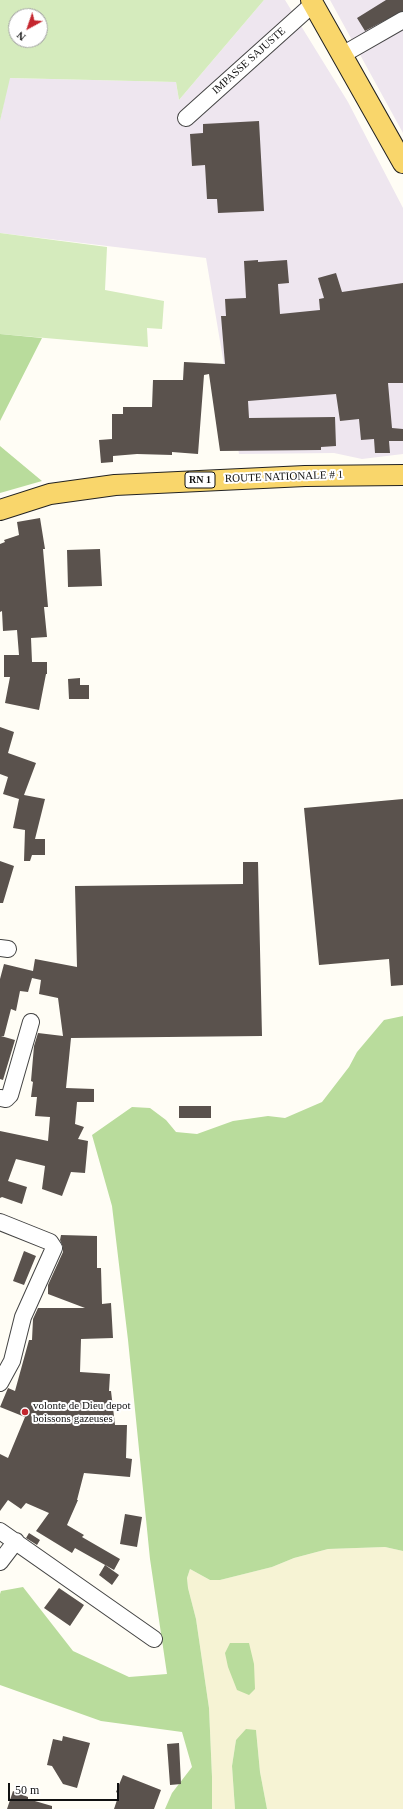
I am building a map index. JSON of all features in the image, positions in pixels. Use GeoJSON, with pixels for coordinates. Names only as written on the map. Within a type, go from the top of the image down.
{"type":"FeatureCollection","features":[{"type":"Feature","properties":{"kind":"main road"},"geometry":{"type":"LineString","coordinates":[[312,2],[403,164]]}},
{"type":"Feature","properties":{"kind":"main road","name":"ROUTE NATIONALE # 1"},"geometry":{"type":"LineString","coordinates":[[0,510],[50,494],[115,485],[305,476],[403,475]]}},
{"type":"Feature","properties":{"kind":"street","name":"IMPASSE SAJUSTE"},"geometry":{"type":"LineString","coordinates":[[186,118],[312,2]]}},
{"type":"Feature","properties":{"kind":"street"},"geometry":{"type":"LineString","coordinates":[[342,55],[403,20]]}},
{"type":"Feature","properties":{"kind":"street"},"geometry":{"type":"LineString","coordinates":[[1,1098],[6,1099],[10,1095],[31,1022]]}},
{"type":"Feature","properties":{"kind":"street"},"geometry":{"type":"LineString","coordinates":[[0,1222],[50,1242],[54,1248],[22,1317],[12,1361],[0,1383]]}},
{"type":"Feature","properties":{"kind":"street"},"geometry":{"type":"LineString","coordinates":[[0,1531],[154,1639]]}},
{"type":"Feature","properties":{"kind":"street"},"geometry":{"type":"LineString","coordinates":[[0,1562],[16,1541]]}},
{"type":"Feature","properties":{"kind":"shaded area"},"geometry":{"type":"Polygon","coordinates":[[[264,0],[285,0],[348,102],[403,208],[403,454],[362,459],[334,453],[239,454],[206,258],[0,233],[0,121],[9,78],[176,82],[179,100],[264,0]]]}},
{"type":"Feature","properties":{"kind":"shaded area"},"geometry":{"type":"Polygon","coordinates":[[[330,0],[403,0],[403,133],[330,0]]]}},
{"type":"Feature","properties":{"kind":"shaded area"},"geometry":{"type":"Polygon","coordinates":[[[385,1547],[403,1551],[403,1809],[267,1809],[260,1772],[256,1730],[236,1740],[232,1766],[235,1809],[212,1809],[209,1708],[196,1619],[188,1588],[187,1578],[190,1569],[210,1580],[220,1580],[272,1567],[294,1558],[328,1549],[385,1547]]]}},
{"type":"Feature","properties":{"kind":"green space"},"geometry":{"type":"Polygon","coordinates":[[[0,0],[264,0],[179,100],[176,82],[10,78],[0,121],[0,0]]]}},
{"type":"Feature","properties":{"kind":"green space"},"geometry":{"type":"Polygon","coordinates":[[[0,233],[107,247],[105,290],[164,301],[162,329],[147,328],[148,347],[0,334],[0,233]]]}},
{"type":"Feature","properties":{"kind":"green space"},"geometry":{"type":"Polygon","coordinates":[[[0,334],[42,338],[0,421],[0,334]]]}},
{"type":"Feature","properties":{"kind":"green space"},"geometry":{"type":"Polygon","coordinates":[[[0,446],[42,481],[0,493],[0,446]]]}},
{"type":"Feature","properties":{"kind":"green space"},"geometry":{"type":"Polygon","coordinates":[[[403,1016],[403,1551],[385,1547],[328,1549],[294,1558],[272,1567],[220,1580],[210,1580],[190,1569],[187,1578],[188,1588],[196,1619],[209,1708],[212,1809],[165,1809],[172,1793],[192,1767],[182,1732],[101,1721],[0,1685],[0,1594],[1,1591],[23,1587],[73,1651],[129,1677],[167,1674],[150,1559],[128,1340],[112,1206],[92,1135],[132,1107],[150,1108],[166,1120],[176,1132],[197,1134],[233,1121],[268,1116],[285,1118],[322,1102],[349,1067],[357,1052],[384,1020],[403,1016]]]}},
{"type":"Feature","properties":{"kind":"green space"},"geometry":{"type":"Polygon","coordinates":[[[230,1643],[249,1643],[254,1664],[255,1689],[249,1695],[237,1690],[228,1667],[225,1653],[230,1643]]]}},
{"type":"Feature","properties":{"kind":"green space"},"geometry":{"type":"Polygon","coordinates":[[[246,1729],[256,1730],[260,1772],[267,1809],[235,1809],[232,1766],[236,1740],[246,1729]]]}},
{"type":"Feature","properties":{"kind":"building"},"geometry":{"type":"Polygon","coordinates":[[[386,0],[403,0],[403,11],[365,31],[357,18],[386,0]]]}},
{"type":"Feature","properties":{"kind":"building"},"geometry":{"type":"Polygon","coordinates":[[[259,121],[264,211],[218,213],[217,199],[207,199],[205,165],[192,166],[190,134],[203,133],[203,124],[259,121]]]}},
{"type":"Feature","properties":{"kind":"building"},"geometry":{"type":"Polygon","coordinates":[[[258,260],[258,262],[287,260],[289,283],[278,284],[280,314],[320,310],[319,299],[324,298],[318,278],[336,273],[342,292],[403,283],[403,383],[388,383],[392,428],[403,429],[403,441],[389,441],[390,453],[375,453],[374,439],[361,440],[359,419],[340,421],[336,394],[248,401],[249,418],[335,417],[336,446],[321,447],[321,450],[220,451],[209,374],[204,375],[198,454],[172,452],[172,455],[137,454],[113,456],[113,462],[101,463],[99,440],[112,439],[112,414],[123,414],[123,407],[152,407],[153,380],[183,380],[184,362],[225,364],[221,316],[226,316],[225,299],[246,298],[244,261],[258,260]]]}},
{"type":"Feature","properties":{"kind":"building"},"geometry":{"type":"Polygon","coordinates":[[[40,518],[45,549],[43,549],[48,607],[44,607],[47,637],[31,638],[32,662],[47,662],[47,674],[39,710],[5,703],[10,677],[4,677],[4,655],[19,655],[17,630],[3,631],[2,611],[0,612],[0,544],[5,542],[4,540],[19,535],[17,522],[40,518]]]}},
{"type":"Feature","properties":{"kind":"building"},"geometry":{"type":"Polygon","coordinates":[[[100,549],[102,586],[68,587],[67,550],[100,549]]]}},
{"type":"Feature","properties":{"kind":"building"},"geometry":{"type":"Polygon","coordinates":[[[80,678],[80,685],[89,685],[89,699],[69,699],[68,679],[80,678]]]}},
{"type":"Feature","properties":{"kind":"building"},"geometry":{"type":"Polygon","coordinates":[[[0,727],[14,732],[8,753],[36,763],[24,795],[45,799],[35,839],[45,839],[45,855],[32,855],[30,861],[24,861],[25,830],[13,828],[19,799],[3,794],[8,777],[0,774],[0,727]]]}},
{"type":"Feature","properties":{"kind":"building"},"geometry":{"type":"Polygon","coordinates":[[[403,799],[403,985],[391,986],[389,959],[319,965],[304,808],[403,799]]]}},
{"type":"Feature","properties":{"kind":"building"},"geometry":{"type":"Polygon","coordinates":[[[0,861],[14,866],[3,903],[0,903],[0,861]]]}},
{"type":"Feature","properties":{"kind":"building"},"geometry":{"type":"Polygon","coordinates":[[[243,862],[258,862],[262,1036],[71,1038],[66,1088],[94,1089],[94,1102],[77,1102],[75,1124],[84,1127],[78,1139],[88,1141],[85,1173],[71,1172],[62,1196],[42,1189],[45,1166],[16,1159],[8,1181],[27,1187],[22,1204],[2,1197],[0,1198],[0,1131],[48,1141],[50,1117],[35,1116],[37,1097],[31,1097],[34,1046],[38,1033],[63,1036],[58,998],[39,994],[41,980],[32,978],[28,992],[20,991],[16,1011],[11,1009],[4,1036],[1,1036],[15,1040],[3,1080],[0,1079],[0,979],[4,964],[33,971],[35,959],[77,967],[75,886],[243,884],[243,862]]]}},
{"type":"Feature","properties":{"kind":"building"},"geometry":{"type":"Polygon","coordinates":[[[179,1106],[211,1106],[211,1118],[179,1118],[179,1106]]]}},
{"type":"Feature","properties":{"kind":"building"},"geometry":{"type":"Polygon","coordinates":[[[61,1235],[97,1236],[97,1268],[101,1268],[102,1304],[111,1303],[113,1338],[81,1339],[80,1372],[110,1374],[109,1391],[111,1391],[115,1425],[127,1425],[126,1458],[132,1459],[130,1477],[84,1473],[78,1500],[67,1525],[84,1535],[82,1537],[120,1559],[114,1570],[75,1548],[72,1553],[36,1531],[49,1513],[26,1503],[21,1509],[8,1500],[0,1511],[0,1454],[8,1458],[25,1417],[0,1407],[8,1388],[15,1391],[29,1340],[32,1340],[33,1319],[38,1308],[85,1308],[48,1294],[48,1285],[63,1252],[63,1247],[60,1240],[61,1235]]]}},
{"type":"Feature","properties":{"kind":"building"},"geometry":{"type":"Polygon","coordinates":[[[24,1251],[36,1256],[24,1285],[13,1281],[24,1251]]]}},
{"type":"Feature","properties":{"kind":"building"},"geometry":{"type":"Polygon","coordinates":[[[125,1514],[142,1517],[137,1547],[120,1544],[125,1514]]]}},
{"type":"Feature","properties":{"kind":"building"},"geometry":{"type":"Polygon","coordinates":[[[29,1533],[40,1540],[37,1545],[26,1538],[29,1533]]]}},
{"type":"Feature","properties":{"kind":"building"},"geometry":{"type":"Polygon","coordinates":[[[105,1565],[119,1575],[112,1585],[99,1575],[105,1565]]]}},
{"type":"Feature","properties":{"kind":"building"},"geometry":{"type":"Polygon","coordinates":[[[59,1588],[84,1605],[70,1626],[44,1608],[59,1588]]]}},
{"type":"Feature","properties":{"kind":"building"},"geometry":{"type":"Polygon","coordinates":[[[63,1736],[90,1743],[77,1788],[63,1784],[52,1766],[47,1765],[53,1739],[62,1741],[63,1736]]]}},
{"type":"Feature","properties":{"kind":"building"},"geometry":{"type":"Polygon","coordinates":[[[179,1743],[181,1784],[170,1785],[167,1744],[179,1743]]]}},
{"type":"Feature","properties":{"kind":"building"},"geometry":{"type":"Polygon","coordinates":[[[123,1775],[161,1790],[154,1809],[114,1809],[119,1794],[116,1792],[123,1775]]]}},
{"type":"Feature","properties":{"kind":"building"},"geometry":{"type":"Polygon","coordinates":[[[13,1791],[28,1797],[28,1799],[52,1806],[52,1809],[7,1809],[13,1791]]]}},
{"type":"Feature","properties":{"kind":"place","name":"volonte de Dieu depot boissons gazeuses"},"geometry":{"type":"Point","coordinates":[25,1412]}}]}
